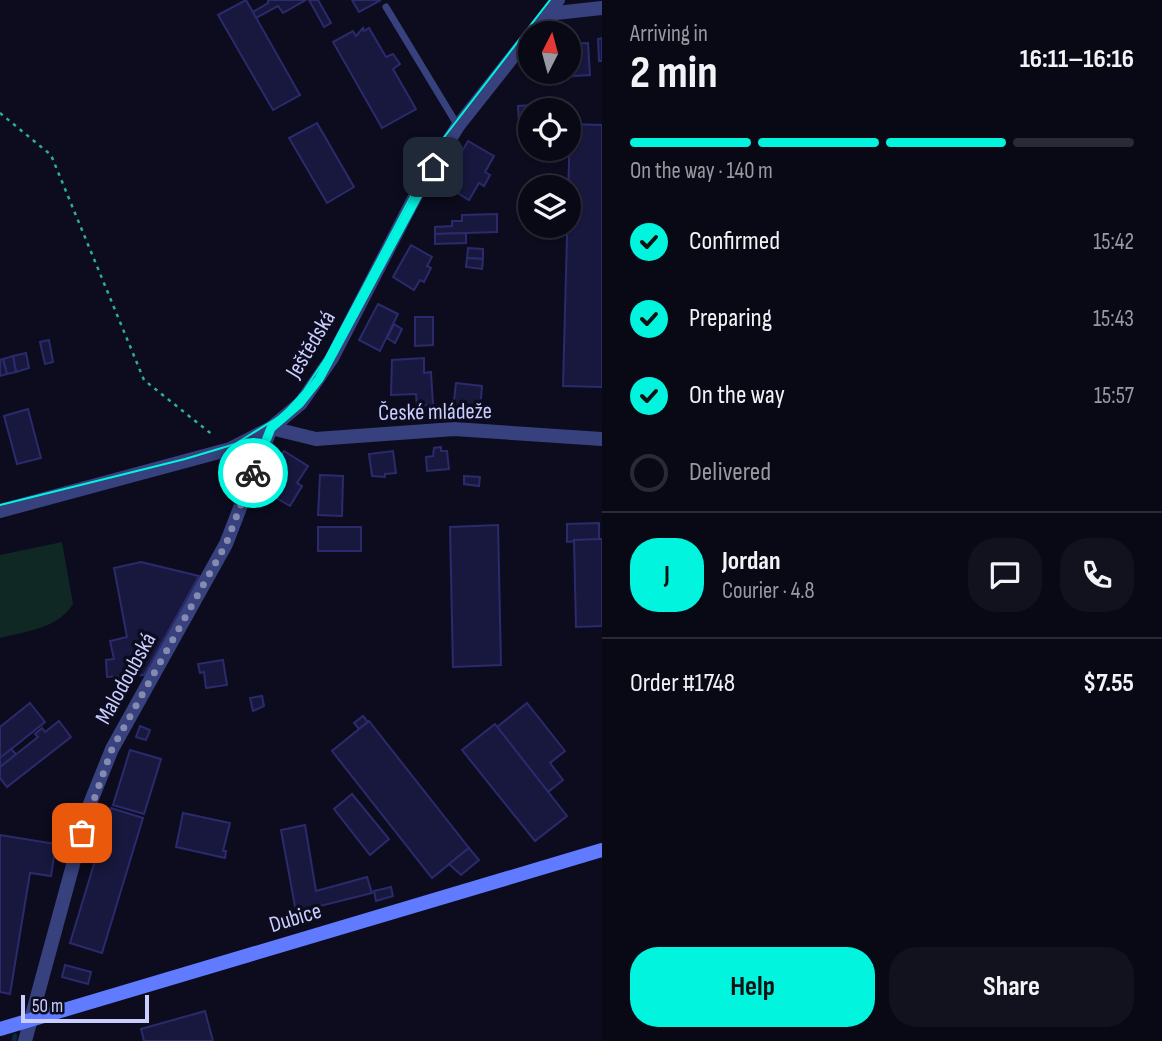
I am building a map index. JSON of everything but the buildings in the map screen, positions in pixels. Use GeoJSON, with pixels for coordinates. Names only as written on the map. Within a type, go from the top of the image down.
{"type":"FeatureCollection","features":[{"type":"Feature","properties":{"kind":"street","name":"Ještědská"},"geometry":{"type":"LineString","coordinates":[[541,21],[558,0]]}},
{"type":"Feature","properties":{"kind":"street"},"geometry":{"type":"LineString","coordinates":[[547,14],[602,8]]}},
{"type":"Feature","properties":{"kind":"street","name":"Ještědská"},"geometry":{"type":"LineString","coordinates":[[0,511],[230,450],[271,428],[300,403],[319,379],[420,187],[458,126],[518,50]]}},
{"type":"Feature","properties":{"kind":"street","name":"České mládeže"},"geometry":{"type":"LineString","coordinates":[[271,428],[316,439],[454,429],[602,439]]}},
{"type":"Feature","properties":{"kind":"street","name":"Malodoubská"},"geometry":{"type":"LineString","coordinates":[[25,1041],[89,806],[112,749],[226,544],[271,428]]}},
{"type":"Feature","properties":{"kind":"street","name":"Dubice"},"geometry":{"type":"LineString","coordinates":[[0,1029],[602,850]]}},
{"type":"Feature","properties":{"kind":"lane"},"geometry":{"type":"LineString","coordinates":[[386,8],[458,126]]}},
{"type":"Feature","properties":{"kind":"path"},"geometry":{"type":"LineString","coordinates":[[0,113],[51,155],[144,380],[230,450]]}},
{"type":"Feature","properties":{"kind":"green space"},"geometry":{"type":"Polygon","coordinates":[[[62,542],[73,604],[59,619],[50,624],[0,638],[0,555],[62,542]]]}},
{"type":"Feature","properties":{"kind":"waterway"},"geometry":{"type":"LineString","coordinates":[[14,1041],[15,1036]]}},
{"type":"Feature","properties":{"kind":"tram line"},"geometry":{"type":"LineString","coordinates":[[0,505],[235,444],[282,415],[303,392],[325,359],[438,145],[550,0]]}},
{"type":"Feature","properties":{"kind":"way so far"},"geometry":{"type":"LineString","coordinates":[[82,833],[89,806],[112,749],[226,544],[253,473]]}},
{"type":"Feature","properties":{"kind":"route"},"geometry":{"type":"LineString","coordinates":[[253,473],[271,428],[300,403],[332,358],[420,187],[433,167]]}}]}
